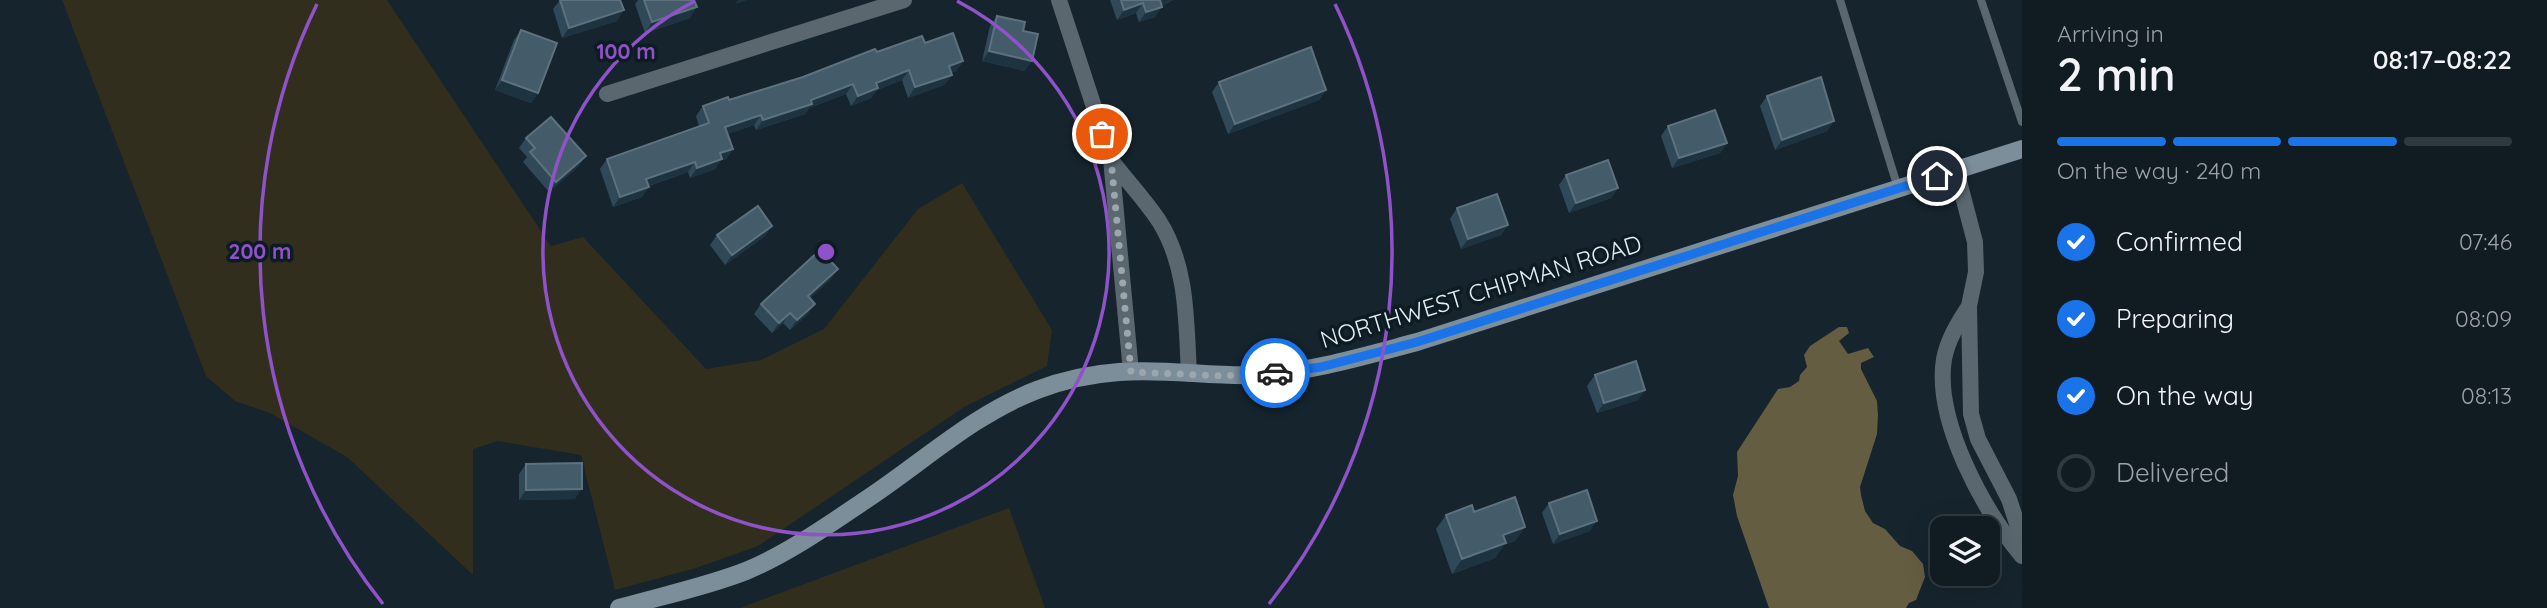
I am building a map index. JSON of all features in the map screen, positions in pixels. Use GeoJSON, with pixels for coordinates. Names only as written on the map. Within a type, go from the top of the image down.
{"type":"FeatureCollection","features":[{"type":"Feature","properties":{"kind":"main road","name":"NORTHWEST CHIPMAN ROAD"},"geometry":{"type":"LineString","coordinates":[[619,608],[747,570],[791,548],[866,500],[976,421],[1038,390],[1087,376],[1131,372],[1224,376],[1333,364],[1417,342],[2022,149]]}},
{"type":"Feature","properties":{"kind":"street"},"geometry":{"type":"LineString","coordinates":[[607,94],[904,0]]}},
{"type":"Feature","properties":{"kind":"street"},"geometry":{"type":"LineString","coordinates":[[1059,0],[1111,159],[1131,372]]}},
{"type":"Feature","properties":{"kind":"street"},"geometry":{"type":"LineString","coordinates":[[1111,159],[1158,221],[1173,250],[1184,288],[1189,374]]}},
{"type":"Feature","properties":{"kind":"street"},"geometry":{"type":"LineString","coordinates":[[1956,170],[1975,242],[1976,272],[1969,306],[1971,414],[1978,439],[2009,499],[2022,539]]}},
{"type":"Feature","properties":{"kind":"street"},"geometry":{"type":"LineString","coordinates":[[1969,306],[1952,332],[1944,361],[1943,388],[1954,434],[1972,478],[1999,528],[2022,556]]}},
{"type":"Feature","properties":{"kind":"lane"},"geometry":{"type":"LineString","coordinates":[[1840,0],[1898,188]]}},
{"type":"Feature","properties":{"kind":"lane"},"geometry":{"type":"LineString","coordinates":[[1981,0],[2022,122]]}},
{"type":"Feature","properties":{"kind":"shaded area"},"geometry":{"type":"Polygon","coordinates":[[[62,0],[387,0],[551,246],[583,237],[706,369],[761,360],[824,329],[918,209],[962,183],[1052,330],[1047,366],[964,407],[758,546],[696,568],[615,590],[581,455],[498,441],[473,449],[473,575],[347,457],[270,413],[235,401],[206,376],[62,0]]]}},
{"type":"Feature","properties":{"kind":"shaded area"},"geometry":{"type":"Polygon","coordinates":[[[1839,327],[1847,327],[1849,333],[1839,341],[1848,354],[1868,348],[1874,357],[1861,363],[1861,369],[1877,401],[1878,415],[1877,434],[1860,487],[1865,511],[1873,523],[1885,529],[1900,546],[1912,551],[1923,564],[1925,577],[1916,600],[1906,608],[1769,608],[1737,516],[1733,495],[1738,476],[1737,452],[1778,389],[1790,387],[1799,381],[1800,375],[1807,367],[1804,355],[1810,346],[1839,327]]]}},
{"type":"Feature","properties":{"kind":"shaded area"},"geometry":{"type":"Polygon","coordinates":[[[1009,508],[1045,608],[740,608],[1009,508]]]}},
{"type":"Feature","properties":{"kind":"building"},"geometry":{"type":"Polygon","coordinates":[[[560,0],[620,0],[624,10],[569,28],[560,0]]]}},
{"type":"Feature","properties":{"kind":"building"},"geometry":{"type":"Polygon","coordinates":[[[644,0],[694,0],[697,7],[652,22],[644,0]]]}},
{"type":"Feature","properties":{"kind":"building"},"geometry":{"type":"Polygon","coordinates":[[[1121,0],[1160,0],[1162,7],[1146,12],[1143,3],[1124,10],[1121,0]]]}},
{"type":"Feature","properties":{"kind":"building"},"geometry":{"type":"Polygon","coordinates":[[[997,16],[1025,22],[1023,31],[1038,34],[1032,61],[989,51],[997,16]]]}},
{"type":"Feature","properties":{"kind":"building"},"geometry":{"type":"Polygon","coordinates":[[[521,30],[557,43],[538,93],[502,80],[521,30]]]}},
{"type":"Feature","properties":{"kind":"building"},"geometry":{"type":"Polygon","coordinates":[[[953,33],[963,61],[949,66],[952,75],[915,87],[909,70],[876,83],[878,88],[858,96],[853,84],[811,100],[812,104],[763,120],[761,115],[725,127],[733,149],[720,153],[722,159],[697,168],[695,162],[646,179],[649,187],[620,197],[607,159],[709,123],[703,106],[803,77],[875,49],[877,52],[922,36],[925,43],[953,33]]]}},
{"type":"Feature","properties":{"kind":"building"},"geometry":{"type":"Polygon","coordinates":[[[1311,47],[1326,90],[1235,124],[1219,82],[1311,47]]]}},
{"type":"Feature","properties":{"kind":"building"},"geometry":{"type":"Polygon","coordinates":[[[1821,77],[1834,121],[1782,140],[1767,96],[1821,77]]]}},
{"type":"Feature","properties":{"kind":"building"},"geometry":{"type":"Polygon","coordinates":[[[1715,110],[1727,143],[1679,158],[1668,126],[1715,110]]]}},
{"type":"Feature","properties":{"kind":"building"},"geometry":{"type":"Polygon","coordinates":[[[551,117],[586,156],[556,182],[530,152],[535,148],[526,138],[551,117]]]}},
{"type":"Feature","properties":{"kind":"building"},"geometry":{"type":"Polygon","coordinates":[[[1608,160],[1618,188],[1576,203],[1566,175],[1608,160]]]}},
{"type":"Feature","properties":{"kind":"building"},"geometry":{"type":"Polygon","coordinates":[[[1497,194],[1508,225],[1468,239],[1457,208],[1497,194]]]}},
{"type":"Feature","properties":{"kind":"building"},"geometry":{"type":"Polygon","coordinates":[[[758,206],[772,226],[732,255],[717,235],[758,206]]]}},
{"type":"Feature","properties":{"kind":"building"},"geometry":{"type":"Polygon","coordinates":[[[820,250],[838,269],[808,296],[815,304],[797,320],[790,313],[779,323],[761,304],[820,250]]]}},
{"type":"Feature","properties":{"kind":"building"},"geometry":{"type":"Polygon","coordinates":[[[1636,361],[1645,390],[1604,403],[1595,375],[1636,361]]]}},
{"type":"Feature","properties":{"kind":"building"},"geometry":{"type":"Polygon","coordinates":[[[582,463],[582,489],[526,490],[526,464],[582,463]]]}},
{"type":"Feature","properties":{"kind":"building"},"geometry":{"type":"Polygon","coordinates":[[[1587,490],[1597,521],[1560,534],[1549,503],[1587,490]]]}},
{"type":"Feature","properties":{"kind":"building"},"geometry":{"type":"Polygon","coordinates":[[[1515,497],[1525,527],[1503,535],[1506,543],[1462,559],[1446,515],[1472,505],[1474,512],[1515,497]]]}},
{"type":"Feature","properties":{"kind":"way so far"},"geometry":{"type":"LineString","coordinates":[[1102,134],[1111,159],[1131,372],[1224,376],[1275,373]]}},
{"type":"Feature","properties":{"kind":"route"},"geometry":{"type":"LineString","coordinates":[[1275,373],[1321,367],[1417,342],[1937,176]]}}]}
